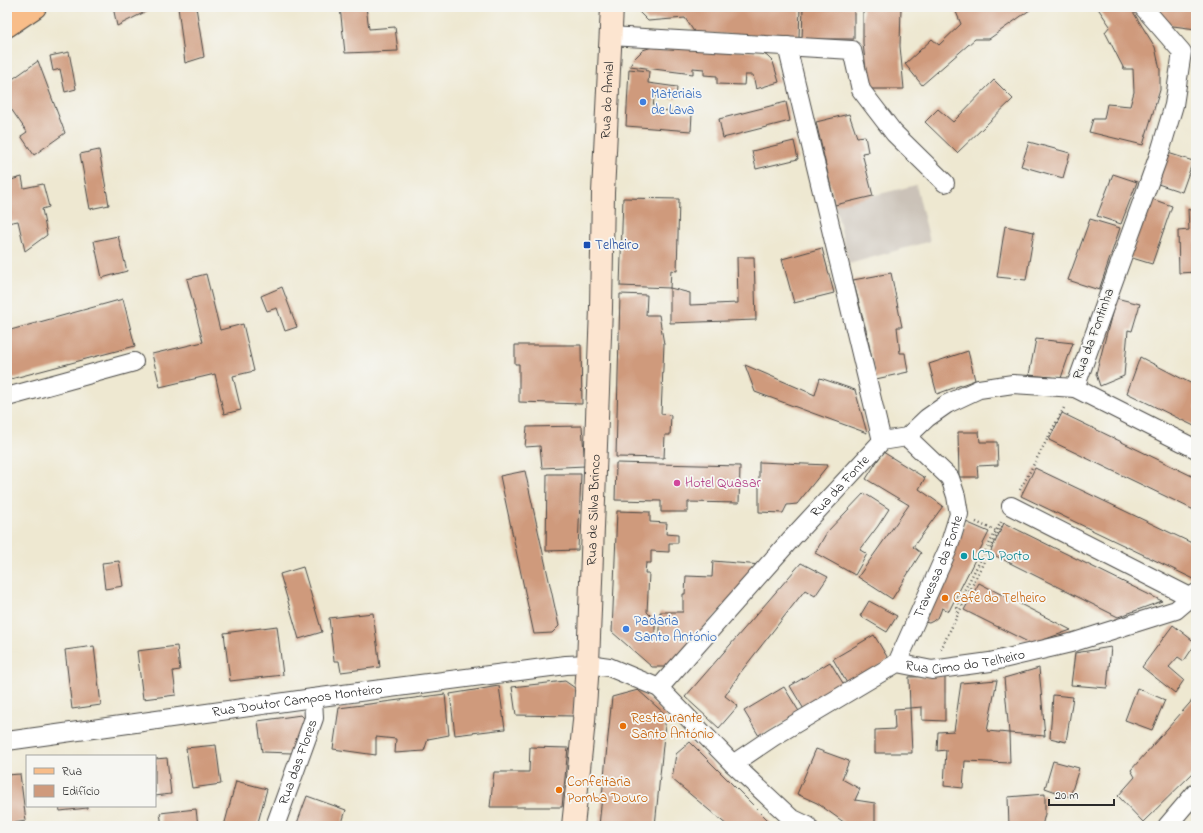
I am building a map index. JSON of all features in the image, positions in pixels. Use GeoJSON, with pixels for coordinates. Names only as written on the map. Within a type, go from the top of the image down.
{"type":"FeatureCollection","features":[{"type":"Feature","properties":{"kind":"main road"},"geometry":{"type":"LineString","coordinates":[[7,26],[35,7]]}},
{"type":"Feature","properties":{"kind":"main road","name":"Rua do Amial"},"geometry":{"type":"LineString","coordinates":[[603,193],[612,7]]}},
{"type":"Feature","properties":{"kind":"main road","name":"Rua de Silva Brinco"},"geometry":{"type":"LineString","coordinates":[[573,826],[584,721],[588,664],[601,308],[603,193]]}},
{"type":"Feature","properties":{"kind":"street"},"geometry":{"type":"LineString","coordinates":[[1149,14],[1189,50]]}},
{"type":"Feature","properties":{"kind":"street"},"geometry":{"type":"LineString","coordinates":[[610,36],[852,50],[861,90],[894,133],[945,183]]}},
{"type":"Feature","properties":{"kind":"street"},"geometry":{"type":"LineString","coordinates":[[788,46],[882,441],[907,437],[927,418],[947,404],[979,389],[1013,384],[1075,388]]}},
{"type":"Feature","properties":{"kind":"street","name":"Rua da Fontinha"},"geometry":{"type":"LineString","coordinates":[[1189,50],[1160,152],[1075,388],[1196,449]]}},
{"type":"Feature","properties":{"kind":"street"},"geometry":{"type":"LineString","coordinates":[[7,398],[134,362]]}},
{"type":"Feature","properties":{"kind":"street","name":"Travessa da Fonte"},"geometry":{"type":"LineString","coordinates":[[897,663],[948,549],[959,514],[956,496],[950,478],[907,437]]}},
{"type":"Feature","properties":{"kind":"street","name":"Rua da Fonte"},"geometry":{"type":"LineString","coordinates":[[659,688],[797,532],[882,441]]}},
{"type":"Feature","properties":{"kind":"street","name":"Rua Cimo do Telheiro"},"geometry":{"type":"LineString","coordinates":[[733,764],[773,737],[897,663],[932,670],[990,662],[1071,643],[1176,610],[1193,595],[1011,506]]}},
{"type":"Feature","properties":{"kind":"street","name":"Rua Doutor Campos Monteiro"},"geometry":{"type":"LineString","coordinates":[[7,741],[313,698],[566,665],[588,664],[609,667],[659,688]]}},
{"type":"Feature","properties":{"kind":"street"},"geometry":{"type":"LineString","coordinates":[[659,688],[733,764],[791,818],[808,826]]}},
{"type":"Feature","properties":{"kind":"street","name":"Rua das Flores"},"geometry":{"type":"LineString","coordinates":[[275,826],[314,718],[313,698]]}},
{"type":"Feature","properties":{"kind":"street"},"geometry":{"type":"LineString","coordinates":[[1167,826],[1196,792]]}},
{"type":"Feature","properties":{"kind":"path"},"geometry":{"type":"LineString","coordinates":[[932,670],[957,615],[1011,506],[1075,388]]}},
{"type":"Feature","properties":{"kind":"path"},"geometry":{"type":"LineString","coordinates":[[957,615],[958,602],[1000,523]]}},
{"type":"Feature","properties":{"kind":"shaded area"},"geometry":{"type":"Polygon","coordinates":[[[916,185],[930,241],[849,264],[835,205],[916,185]]]}},
{"type":"Feature","properties":{"kind":"building"},"geometry":{"type":"Polygon","coordinates":[[[113,7],[155,7],[117,26],[113,7]]]}},
{"type":"Feature","properties":{"kind":"building"},"geometry":{"type":"Polygon","coordinates":[[[178,7],[196,7],[204,57],[185,63],[178,7]]]}},
{"type":"Feature","properties":{"kind":"building"},"geometry":{"type":"Polygon","coordinates":[[[340,7],[366,7],[369,29],[395,27],[398,51],[345,53],[340,7]]]}},
{"type":"Feature","properties":{"kind":"building"},"geometry":{"type":"Polygon","coordinates":[[[634,7],[800,7],[799,38],[695,33],[685,18],[648,21],[634,7]]]}},
{"type":"Feature","properties":{"kind":"building"},"geometry":{"type":"Polygon","coordinates":[[[803,7],[854,7],[854,39],[802,39],[803,7]]]}},
{"type":"Feature","properties":{"kind":"building"},"geometry":{"type":"Polygon","coordinates":[[[863,7],[901,7],[900,46],[904,89],[868,89],[863,43],[863,7]]]}},
{"type":"Feature","properties":{"kind":"building"},"geometry":{"type":"Polygon","coordinates":[[[954,7],[1034,7],[989,39],[975,39],[922,85],[905,64],[932,39],[939,45],[961,24],[954,7]]]}},
{"type":"Feature","properties":{"kind":"building"},"geometry":{"type":"Polygon","coordinates":[[[1097,7],[1130,7],[1155,47],[1160,70],[1160,90],[1143,145],[1089,132],[1093,119],[1104,119],[1107,104],[1130,106],[1134,92],[1133,69],[1124,69],[1105,32],[1110,26],[1097,7]]]}},
{"type":"Feature","properties":{"kind":"building"},"geometry":{"type":"Polygon","coordinates":[[[1147,7],[1196,7],[1196,29],[1173,26],[1160,20],[1147,7]]]}},
{"type":"Feature","properties":{"kind":"building"},"geometry":{"type":"Polygon","coordinates":[[[658,45],[760,52],[773,62],[779,82],[756,89],[753,75],[745,75],[744,85],[717,84],[717,76],[704,75],[704,69],[693,68],[693,74],[630,66],[634,59],[643,50],[658,45]]]}},
{"type":"Feature","properties":{"kind":"building"},"geometry":{"type":"Polygon","coordinates":[[[69,52],[76,89],[65,92],[60,69],[53,71],[50,56],[69,52]]]}},
{"type":"Feature","properties":{"kind":"building"},"geometry":{"type":"Polygon","coordinates":[[[38,61],[65,133],[34,155],[21,136],[27,132],[7,103],[7,83],[38,61]]]}},
{"type":"Feature","properties":{"kind":"building"},"geometry":{"type":"Polygon","coordinates":[[[629,69],[649,71],[648,83],[677,87],[676,99],[654,96],[653,109],[692,114],[691,131],[626,126],[629,69]]]}},
{"type":"Feature","properties":{"kind":"building"},"geometry":{"type":"Polygon","coordinates":[[[994,80],[1013,99],[957,153],[925,122],[938,109],[953,122],[994,80]]]}},
{"type":"Feature","properties":{"kind":"building"},"geometry":{"type":"Polygon","coordinates":[[[786,102],[790,121],[723,138],[719,119],[786,102]]]}},
{"type":"Feature","properties":{"kind":"building"},"geometry":{"type":"Polygon","coordinates":[[[849,114],[857,137],[865,136],[868,152],[862,153],[873,196],[835,205],[816,122],[849,114]]]}},
{"type":"Feature","properties":{"kind":"building"},"geometry":{"type":"Polygon","coordinates":[[[794,141],[798,159],[756,169],[752,151],[794,141]]]}},
{"type":"Feature","properties":{"kind":"building"},"geometry":{"type":"Polygon","coordinates":[[[1029,142],[1070,153],[1063,178],[1021,166],[1029,142]]]}},
{"type":"Feature","properties":{"kind":"building"},"geometry":{"type":"Polygon","coordinates":[[[99,150],[109,205],[90,209],[80,154],[99,150]]]}},
{"type":"Feature","properties":{"kind":"building"},"geometry":{"type":"Polygon","coordinates":[[[1165,152],[1193,161],[1182,192],[1155,183],[1165,152]]]}},
{"type":"Feature","properties":{"kind":"building"},"geometry":{"type":"Polygon","coordinates":[[[1113,174],[1137,182],[1121,224],[1097,216],[1113,174]]]}},
{"type":"Feature","properties":{"kind":"building"},"geometry":{"type":"Polygon","coordinates":[[[22,177],[24,188],[43,184],[49,207],[42,209],[47,235],[25,251],[18,221],[7,223],[7,181],[22,177]]]}},
{"type":"Feature","properties":{"kind":"building"},"geometry":{"type":"Polygon","coordinates":[[[623,198],[679,199],[677,271],[671,270],[670,288],[620,286],[623,198]]]}},
{"type":"Feature","properties":{"kind":"building"},"geometry":{"type":"Polygon","coordinates":[[[1149,198],[1172,206],[1152,264],[1129,257],[1149,198]]]}},
{"type":"Feature","properties":{"kind":"building"},"geometry":{"type":"Polygon","coordinates":[[[1188,209],[1196,213],[1196,272],[1179,273],[1178,231],[1189,230],[1188,209]]]}},
{"type":"Feature","properties":{"kind":"building"},"geometry":{"type":"Polygon","coordinates":[[[1090,219],[1120,228],[1099,290],[1068,280],[1090,219]]]}},
{"type":"Feature","properties":{"kind":"building"},"geometry":{"type":"Polygon","coordinates":[[[1005,226],[1034,232],[1026,280],[997,277],[1005,226]]]}},
{"type":"Feature","properties":{"kind":"building"},"geometry":{"type":"Polygon","coordinates":[[[118,236],[127,271],[102,278],[94,241],[118,236]]]}},
{"type":"Feature","properties":{"kind":"building"},"geometry":{"type":"Polygon","coordinates":[[[822,248],[834,293],[794,303],[782,259],[822,248]]]}},
{"type":"Feature","properties":{"kind":"building"},"geometry":{"type":"Polygon","coordinates":[[[737,257],[754,257],[756,320],[670,323],[670,288],[690,293],[690,305],[738,303],[737,257]]]}},
{"type":"Feature","properties":{"kind":"building"},"geometry":{"type":"Polygon","coordinates":[[[891,273],[902,327],[897,327],[900,353],[905,353],[908,372],[876,379],[866,330],[853,280],[891,273]]]}},
{"type":"Feature","properties":{"kind":"building"},"geometry":{"type":"Polygon","coordinates":[[[206,274],[220,330],[243,324],[254,371],[233,376],[241,410],[224,414],[215,374],[160,387],[152,354],[203,342],[187,279],[206,274]]]}},
{"type":"Feature","properties":{"kind":"building"},"geometry":{"type":"Polygon","coordinates":[[[282,287],[297,327],[285,331],[277,308],[267,311],[261,296],[282,287]]]}},
{"type":"Feature","properties":{"kind":"building"},"geometry":{"type":"Polygon","coordinates":[[[620,294],[647,295],[646,315],[659,315],[664,344],[661,414],[671,415],[670,435],[665,435],[664,458],[616,457],[620,294]]]}},
{"type":"Feature","properties":{"kind":"building"},"geometry":{"type":"Polygon","coordinates":[[[1116,298],[1140,304],[1132,331],[1128,330],[1124,376],[1100,386],[1096,374],[1116,298]]]}},
{"type":"Feature","properties":{"kind":"building"},"geometry":{"type":"Polygon","coordinates":[[[123,299],[135,346],[7,380],[7,331],[123,299]]]}},
{"type":"Feature","properties":{"kind":"building"},"geometry":{"type":"Polygon","coordinates":[[[1036,339],[1073,343],[1061,378],[1029,375],[1036,339]]]}},
{"type":"Feature","properties":{"kind":"building"},"geometry":{"type":"Polygon","coordinates":[[[515,345],[581,345],[582,404],[519,402],[519,364],[515,364],[515,345]]]}},
{"type":"Feature","properties":{"kind":"building"},"geometry":{"type":"Polygon","coordinates":[[[968,351],[975,380],[937,394],[929,364],[968,351]]]}},
{"type":"Feature","properties":{"kind":"building"},"geometry":{"type":"Polygon","coordinates":[[[1140,357],[1196,386],[1196,427],[1127,393],[1140,357]]]}},
{"type":"Feature","properties":{"kind":"building"},"geometry":{"type":"Polygon","coordinates":[[[745,365],[815,395],[820,378],[855,390],[867,433],[755,392],[745,365]]]}},
{"type":"Feature","properties":{"kind":"building"},"geometry":{"type":"Polygon","coordinates":[[[1062,413],[1196,478],[1196,511],[1049,440],[1062,413]]]}},
{"type":"Feature","properties":{"kind":"building"},"geometry":{"type":"Polygon","coordinates":[[[582,426],[585,466],[542,468],[540,446],[525,447],[527,427],[582,426]]]}},
{"type":"Feature","properties":{"kind":"building"},"geometry":{"type":"Polygon","coordinates":[[[958,432],[979,432],[980,442],[997,442],[998,465],[977,466],[978,477],[959,477],[958,432]]]}},
{"type":"Feature","properties":{"kind":"building"},"geometry":{"type":"Polygon","coordinates":[[[883,452],[925,478],[919,489],[943,506],[913,547],[921,553],[892,599],[858,577],[909,505],[866,479],[883,452]]]}},
{"type":"Feature","properties":{"kind":"building"},"geometry":{"type":"Polygon","coordinates":[[[759,462],[828,465],[797,504],[787,505],[783,513],[759,512],[759,462]]]}},
{"type":"Feature","properties":{"kind":"building","name":"Hotel Quasar"},"geometry":{"type":"Polygon","coordinates":[[[616,463],[740,466],[739,503],[688,502],[688,512],[661,512],[661,501],[615,500],[616,463]]]}},
{"type":"Feature","properties":{"kind":"building"},"geometry":{"type":"Polygon","coordinates":[[[1035,468],[1196,545],[1196,580],[1021,496],[1035,468]]]}},
{"type":"Feature","properties":{"kind":"building"},"geometry":{"type":"Polygon","coordinates":[[[525,471],[559,626],[552,633],[534,634],[500,476],[525,471]]]}},
{"type":"Feature","properties":{"kind":"building"},"geometry":{"type":"Polygon","coordinates":[[[547,474],[581,474],[578,550],[546,551],[547,474]]]}},
{"type":"Feature","properties":{"kind":"building"},"geometry":{"type":"Polygon","coordinates":[[[864,493],[889,509],[860,550],[867,554],[855,575],[815,553],[827,532],[864,493]]]}},
{"type":"Feature","properties":{"kind":"building"},"geometry":{"type":"Polygon","coordinates":[[[617,511],[650,512],[650,522],[667,523],[666,534],[678,535],[678,543],[669,543],[669,552],[651,551],[651,563],[646,563],[645,573],[649,573],[647,612],[655,620],[655,635],[660,635],[660,612],[683,612],[683,594],[685,594],[686,576],[712,577],[713,561],[761,565],[676,660],[665,667],[652,667],[612,632],[617,511]]]}},
{"type":"Feature","properties":{"kind":"building","name":"LCD Porto"},"geometry":{"type":"Polygon","coordinates":[[[966,522],[989,532],[949,611],[942,608],[939,616],[933,621],[929,623],[924,622],[966,522]]]}},
{"type":"Feature","properties":{"kind":"building"},"geometry":{"type":"Polygon","coordinates":[[[1004,523],[1162,601],[1118,617],[990,553],[1004,523]]]}},
{"type":"Feature","properties":{"kind":"building"},"geometry":{"type":"Polygon","coordinates":[[[119,561],[123,586],[105,589],[102,563],[119,561]]]}},
{"type":"Feature","properties":{"kind":"building"},"geometry":{"type":"Polygon","coordinates":[[[801,563],[828,577],[815,596],[805,590],[740,673],[725,696],[738,706],[719,728],[685,697],[801,563]]]}},
{"type":"Feature","properties":{"kind":"building"},"geometry":{"type":"Polygon","coordinates":[[[303,567],[322,632],[299,639],[280,574],[303,567]]]}},
{"type":"Feature","properties":{"kind":"building"},"geometry":{"type":"Polygon","coordinates":[[[979,583],[1071,630],[1032,644],[964,610],[979,583]]]}},
{"type":"Feature","properties":{"kind":"building"},"geometry":{"type":"Polygon","coordinates":[[[869,601],[897,616],[887,632],[860,616],[869,601]]]}},
{"type":"Feature","properties":{"kind":"building"},"geometry":{"type":"Polygon","coordinates":[[[373,613],[380,667],[341,672],[339,661],[334,661],[329,618],[373,613]]]}},
{"type":"Feature","properties":{"kind":"building"},"geometry":{"type":"Polygon","coordinates":[[[1173,625],[1196,643],[1184,661],[1178,657],[1169,667],[1184,680],[1175,693],[1142,667],[1173,625]]]}},
{"type":"Feature","properties":{"kind":"building"},"geometry":{"type":"Polygon","coordinates":[[[277,626],[283,675],[230,681],[224,633],[277,626]]]}},
{"type":"Feature","properties":{"kind":"building"},"geometry":{"type":"Polygon","coordinates":[[[874,635],[889,660],[848,685],[833,659],[874,635]]]}},
{"type":"Feature","properties":{"kind":"building"},"geometry":{"type":"Polygon","coordinates":[[[94,646],[101,705],[72,709],[65,650],[94,646]]]}},
{"type":"Feature","properties":{"kind":"building"},"geometry":{"type":"Polygon","coordinates":[[[177,646],[180,670],[173,671],[176,695],[143,699],[137,651],[177,646]]]}},
{"type":"Feature","properties":{"kind":"building"},"geometry":{"type":"Polygon","coordinates":[[[1111,647],[1107,688],[1071,685],[1075,653],[1111,647]]]}},
{"type":"Feature","properties":{"kind":"building"},"geometry":{"type":"Polygon","coordinates":[[[830,662],[846,688],[805,711],[790,686],[830,662]]]}},
{"type":"Feature","properties":{"kind":"building"},"geometry":{"type":"Polygon","coordinates":[[[1039,668],[1045,736],[1009,733],[1004,678],[1039,668]]]}},
{"type":"Feature","properties":{"kind":"building"},"geometry":{"type":"Polygon","coordinates":[[[945,676],[945,721],[922,720],[922,707],[910,708],[909,677],[945,676]]]}},
{"type":"Feature","properties":{"kind":"building"},"geometry":{"type":"Polygon","coordinates":[[[997,680],[987,731],[1009,733],[1010,763],[965,761],[963,788],[944,786],[946,750],[937,751],[938,732],[954,731],[961,683],[997,680]]]}},
{"type":"Feature","properties":{"kind":"building"},"geometry":{"type":"Polygon","coordinates":[[[565,681],[575,688],[574,716],[516,715],[512,687],[565,681]]]}},
{"type":"Feature","properties":{"kind":"building"},"geometry":{"type":"Polygon","coordinates":[[[499,686],[505,729],[455,735],[450,694],[499,686]]]}},
{"type":"Feature","properties":{"kind":"building"},"geometry":{"type":"Polygon","coordinates":[[[784,687],[800,713],[759,736],[744,711],[784,687]]]}},
{"type":"Feature","properties":{"kind":"building"},"geometry":{"type":"Polygon","coordinates":[[[1137,688],[1165,700],[1152,730],[1125,720],[1137,688]]]}},
{"type":"Feature","properties":{"kind":"building"},"geometry":{"type":"Polygon","coordinates":[[[638,690],[666,715],[655,826],[599,826],[612,697],[638,690]]]}},
{"type":"Feature","properties":{"kind":"building"},"geometry":{"type":"Polygon","coordinates":[[[445,694],[449,735],[428,739],[424,751],[395,753],[396,739],[376,737],[376,755],[333,749],[339,708],[445,694]]]}},
{"type":"Feature","properties":{"kind":"building"},"geometry":{"type":"Polygon","coordinates":[[[1053,695],[1073,697],[1066,742],[1050,738],[1053,695]]]}},
{"type":"Feature","properties":{"kind":"building"},"geometry":{"type":"Polygon","coordinates":[[[1196,696],[1196,770],[1143,822],[1118,796],[1135,777],[1131,770],[1196,696]]]}},
{"type":"Feature","properties":{"kind":"building"},"geometry":{"type":"Polygon","coordinates":[[[910,708],[912,753],[875,753],[875,730],[895,729],[894,709],[910,708]]]}},
{"type":"Feature","properties":{"kind":"building"},"geometry":{"type":"Polygon","coordinates":[[[301,715],[306,720],[292,753],[262,752],[258,721],[301,715]]]}},
{"type":"Feature","properties":{"kind":"building"},"geometry":{"type":"Polygon","coordinates":[[[690,742],[774,826],[728,826],[672,779],[676,754],[690,742]]]}},
{"type":"Feature","properties":{"kind":"building"},"geometry":{"type":"Polygon","coordinates":[[[216,745],[221,784],[192,788],[186,748],[216,745]]]}},
{"type":"Feature","properties":{"kind":"building"},"geometry":{"type":"Polygon","coordinates":[[[530,747],[568,748],[562,807],[490,807],[494,772],[529,772],[530,747]]]}},
{"type":"Feature","properties":{"kind":"building"},"geometry":{"type":"Polygon","coordinates":[[[816,749],[849,761],[842,779],[860,789],[855,800],[875,803],[875,826],[845,823],[817,803],[797,794],[816,749]]]}},
{"type":"Feature","properties":{"kind":"building"},"geometry":{"type":"Polygon","coordinates":[[[167,758],[171,794],[156,796],[156,759],[167,758]]]}},
{"type":"Feature","properties":{"kind":"building"},"geometry":{"type":"Polygon","coordinates":[[[1053,761],[1079,768],[1070,797],[1045,788],[1053,761]]]}},
{"type":"Feature","properties":{"kind":"building"},"geometry":{"type":"Polygon","coordinates":[[[20,774],[26,821],[7,824],[7,775],[20,774]]]}},
{"type":"Feature","properties":{"kind":"building"},"geometry":{"type":"Polygon","coordinates":[[[236,781],[267,789],[257,826],[224,826],[236,781]]]}},
{"type":"Feature","properties":{"kind":"building"},"geometry":{"type":"Polygon","coordinates":[[[1045,794],[1045,814],[1042,826],[1009,826],[1008,797],[1045,794]]]}},
{"type":"Feature","properties":{"kind":"building"},"geometry":{"type":"Polygon","coordinates":[[[307,796],[346,810],[341,826],[296,826],[307,796]]]}},
{"type":"Feature","properties":{"kind":"building"},"geometry":{"type":"Polygon","coordinates":[[[59,807],[87,807],[87,808],[60,811],[59,807]]]}},
{"type":"Feature","properties":{"kind":"building"},"geometry":{"type":"Polygon","coordinates":[[[196,809],[198,826],[162,826],[160,813],[196,809]]]}},
{"type":"Feature","properties":{"kind":"place","name":"Materiais de Lava"},"geometry":{"type":"Point","coordinates":[643,102]}},
{"type":"Feature","properties":{"kind":"place","name":"Telheiro"},"geometry":{"type":"Point","coordinates":[587,245]}},
{"type":"Feature","properties":{"kind":"place","name":"Hotel Quasar"},"geometry":{"type":"Point","coordinates":[677,483]}},
{"type":"Feature","properties":{"kind":"place","name":"LCD Porto"},"geometry":{"type":"Point","coordinates":[964,556]}},
{"type":"Feature","properties":{"kind":"place","name":"Café do Telheiro"},"geometry":{"type":"Point","coordinates":[945,598]}},
{"type":"Feature","properties":{"kind":"place","name":"Padaria Santo António"},"geometry":{"type":"Point","coordinates":[626,629]}},
{"type":"Feature","properties":{"kind":"place","name":"Restaurante Santo António"},"geometry":{"type":"Point","coordinates":[623,726]}},
{"type":"Feature","properties":{"kind":"place","name":"Confeitaria Pomba Douro"},"geometry":{"type":"Point","coordinates":[559,790]}}]}
